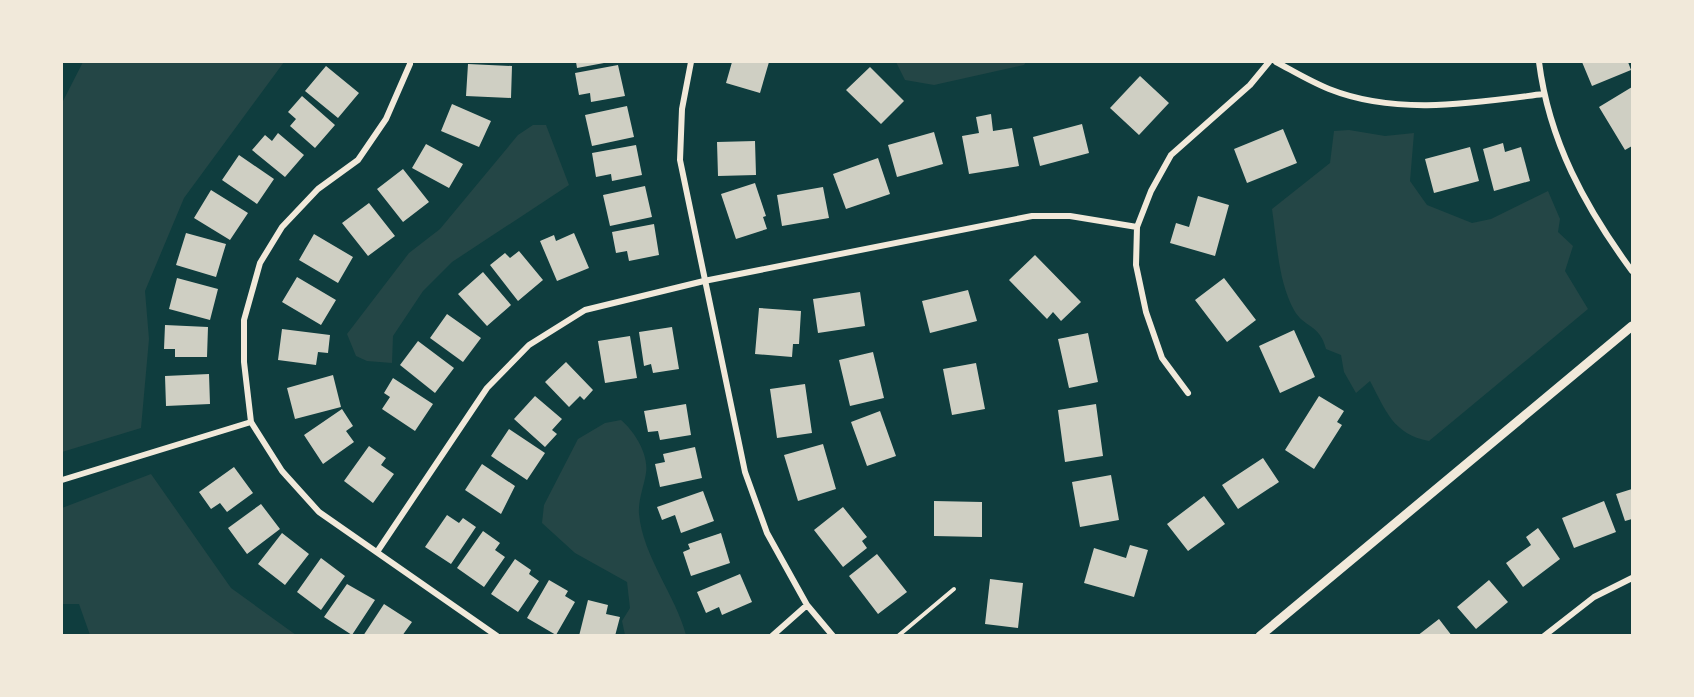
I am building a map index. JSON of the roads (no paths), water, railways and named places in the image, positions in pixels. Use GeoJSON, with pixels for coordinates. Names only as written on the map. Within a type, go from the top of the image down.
{"type":"FeatureCollection","features":[{"type":"Feature","properties":{"kind":"street"},"geometry":{"type":"LineString","coordinates":[[692,62],[682,109],[680,160],[745,472],[767,533],[807,605],[833,636]]}},
{"type":"Feature","properties":{"kind":"street"},"geometry":{"type":"LineString","coordinates":[[1188,393],[1162,358],[1146,312],[1136,265],[1137,227],[1151,190],[1171,155],[1250,85],[1269,62]]}},
{"type":"Feature","properties":{"kind":"street"},"geometry":{"type":"LineString","coordinates":[[1276,62],[1329,90],[1368,100],[1433,106],[1486,103],[1544,94]]}},
{"type":"Feature","properties":{"kind":"street"},"geometry":{"type":"LineString","coordinates":[[1539,62],[1544,94],[1563,154],[1578,188],[1601,229],[1632,271]]}},
{"type":"Feature","properties":{"kind":"street"},"geometry":{"type":"LineString","coordinates":[[410,64],[386,119],[358,160],[318,189],[282,227],[260,263],[244,320],[244,362],[251,422],[282,471],[318,512],[497,636]]}},
{"type":"Feature","properties":{"kind":"street"},"geometry":{"type":"LineString","coordinates":[[377,552],[488,388],[529,345],[585,310],[704,281],[1032,216],[1070,216],[1137,227]]}},
{"type":"Feature","properties":{"kind":"street"},"geometry":{"type":"LineString","coordinates":[[1260,636],[1632,326]]}},
{"type":"Feature","properties":{"kind":"street"},"geometry":{"type":"LineString","coordinates":[[62,480],[251,422]]}},
{"type":"Feature","properties":{"kind":"street"},"geometry":{"type":"LineString","coordinates":[[1544,636],[1594,597],[1632,578]]}},
{"type":"Feature","properties":{"kind":"street"},"geometry":{"type":"LineString","coordinates":[[772,636],[807,605]]}},
{"type":"Feature","properties":{"kind":"lane"},"geometry":{"type":"LineString","coordinates":[[898,636],[954,589]]}}]}
